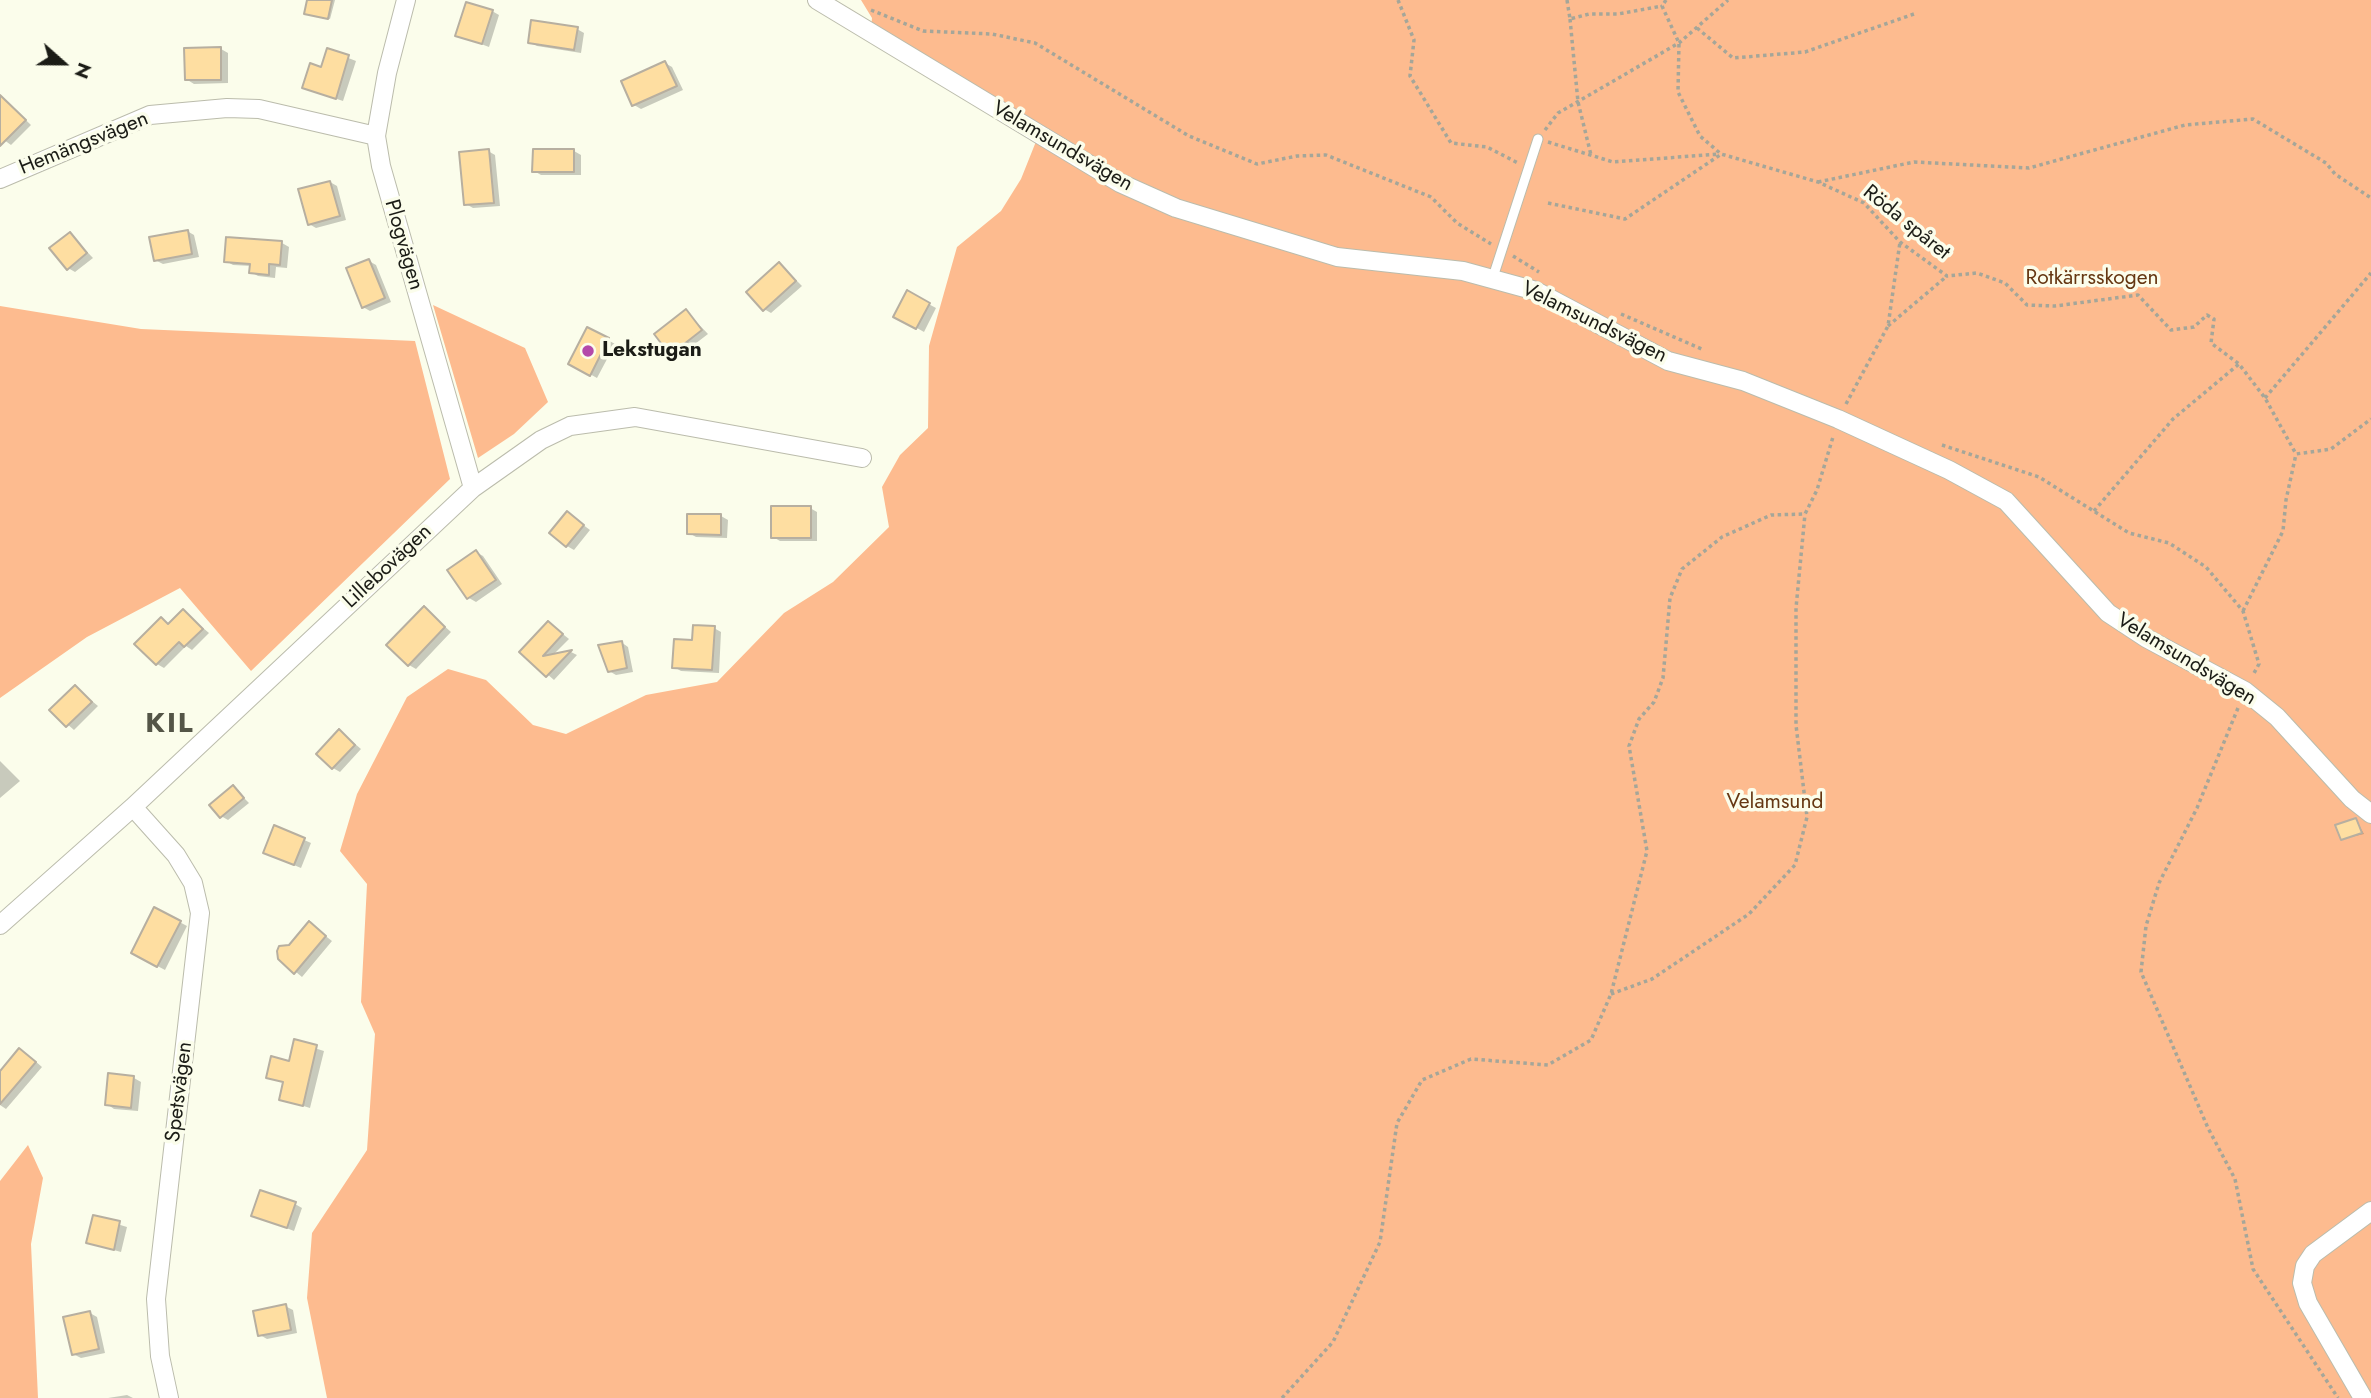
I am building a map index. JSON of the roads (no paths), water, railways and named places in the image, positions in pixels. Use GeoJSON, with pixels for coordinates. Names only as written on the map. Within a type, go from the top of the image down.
{"type":"FeatureCollection","features":[{"type":"Feature","properties":{"kind":"street","name":"Plogvägen"},"geometry":{"type":"LineString","coordinates":[[406,0],[387,73],[376,136],[381,166],[473,488]]}},
{"type":"Feature","properties":{"kind":"street","name":"Velamsundsvägen"},"geometry":{"type":"LineString","coordinates":[[817,0],[1120,183],[1176,208],[1337,257],[1493,277],[1536,291],[1668,361],[1743,380],[1846,416],[2006,501],[2108,613],[2146,638],[2245,691],[2277,717],[2352,799],[2371,814]]}},
{"type":"Feature","properties":{"kind":"street","name":"Hemängsvägen"},"geometry":{"type":"LineString","coordinates":[[0,178],[150,115],[227,108],[259,109],[376,136]]}},
{"type":"Feature","properties":{"kind":"street","name":"Lillebovägen"},"geometry":{"type":"LineString","coordinates":[[0,925],[133,807],[473,488],[519,454],[570,426],[635,417],[862,458]]}},
{"type":"Feature","properties":{"kind":"street","name":"Spetsvägen"},"geometry":{"type":"LineString","coordinates":[[133,807],[176,855],[193,883],[200,913],[156,1299],[160,1356],[169,1398]]}},
{"type":"Feature","properties":{"kind":"street"},"geometry":{"type":"LineString","coordinates":[[2362,1398],[2308,1303],[2302,1283],[2305,1266],[2313,1254],[2371,1211]]}},
{"type":"Feature","properties":{"kind":"lane"},"geometry":{"type":"LineString","coordinates":[[1493,277],[1538,139]]}},
{"type":"Feature","properties":{"kind":"place","name":"Lekstugan"},"geometry":{"type":"Point","coordinates":[588,351]}},
{"type":"Feature","properties":{"kind":"district","name":"KIL"},"geometry":{"type":"Point","coordinates":[170,725]}},
{"type":"Feature","properties":{"kind":"park label","name":"Rotkärrsskogen"},"geometry":{"type":"Point","coordinates":[2092,279]}},
{"type":"Feature","properties":{"kind":"park label","name":"Velamsund"},"geometry":{"type":"Point","coordinates":[1775,803]}}]}
